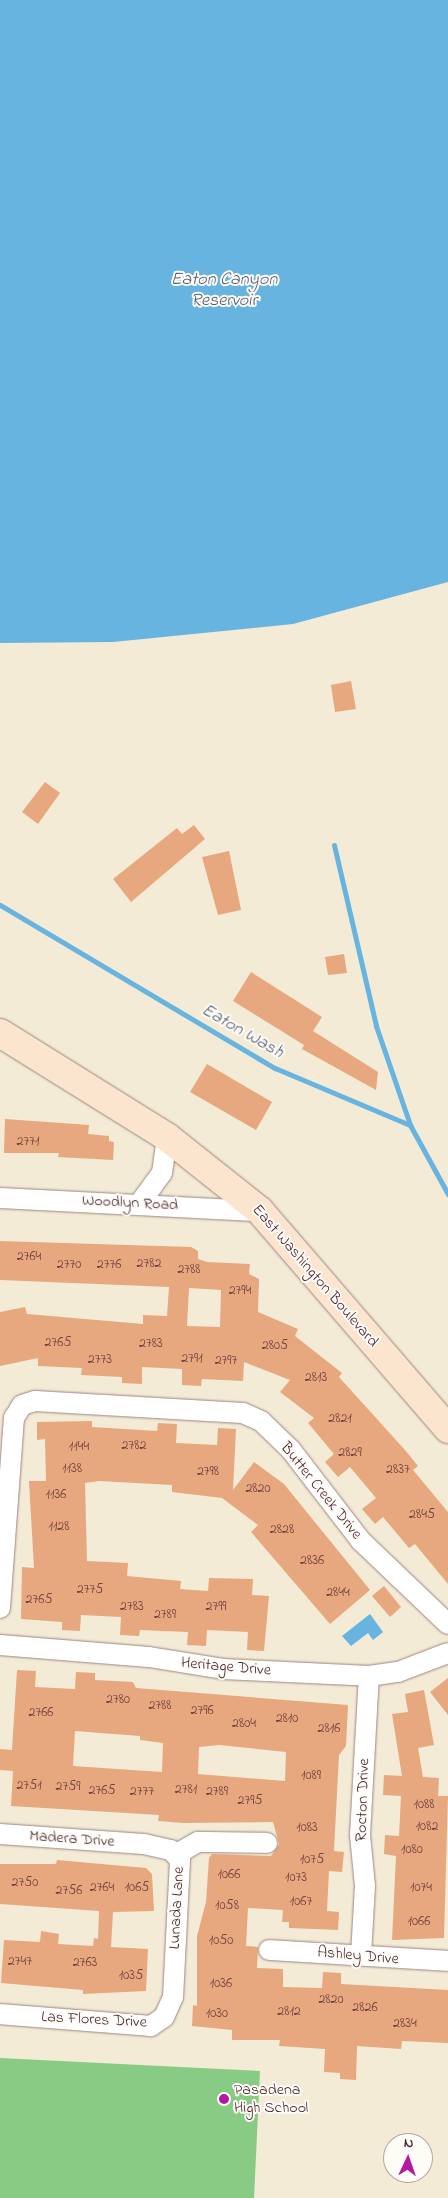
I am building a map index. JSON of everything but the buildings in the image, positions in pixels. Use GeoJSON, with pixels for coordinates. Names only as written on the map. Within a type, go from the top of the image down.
{"type":"FeatureCollection","features":[{"type":"Feature","properties":{"kind":"main road","name":"East Washington Boulevard"},"geometry":{"type":"LineString","coordinates":[[0,1033],[167,1137],[260,1210],[448,1429]]}},
{"type":"Feature","properties":{"kind":"street"},"geometry":{"type":"LineString","coordinates":[[140,1203],[162,1173],[167,1137]]}},
{"type":"Feature","properties":{"kind":"street","name":"Woodlyn Road"},"geometry":{"type":"LineString","coordinates":[[0,1198],[260,1210]]}},
{"type":"Feature","properties":{"kind":"street","name":"Butter Creek Drive"},"geometry":{"type":"LineString","coordinates":[[0,1608],[14,1418],[22,1405],[35,1401],[234,1413],[262,1421],[291,1450],[361,1541],[448,1624]]}},
{"type":"Feature","properties":{"kind":"street","name":"Heritage Drive"},"geometry":{"type":"LineString","coordinates":[[0,1645],[149,1657],[223,1669],[369,1676],[398,1672],[448,1653]]}},
{"type":"Feature","properties":{"kind":"street","name":"Rocton Drive"},"geometry":{"type":"LineString","coordinates":[[361,1955],[365,1886],[360,1835],[369,1676]]}},
{"type":"Feature","properties":{"kind":"street","name":"Madera Drive"},"geometry":{"type":"LineString","coordinates":[[0,1834],[144,1844]]}},
{"type":"Feature","properties":{"kind":"street"},"geometry":{"type":"LineString","coordinates":[[177,1854],[198,1842],[267,1843]]}},
{"type":"Feature","properties":{"kind":"street","name":"Lunada Lane"},"geometry":{"type":"LineString","coordinates":[[144,1844],[177,1854],[172,1997]]}},
{"type":"Feature","properties":{"kind":"street","name":"Ashley Drive"},"geometry":{"type":"LineString","coordinates":[[269,1950],[448,1961]]}},
{"type":"Feature","properties":{"kind":"street","name":"Las Flores Drive"},"geometry":{"type":"LineString","coordinates":[[0,2014],[151,2026],[164,2017],[172,1997]]}},
{"type":"Feature","properties":{"kind":"green space"},"geometry":{"type":"Polygon","coordinates":[[[0,2058],[260,2071],[254,2198],[0,2198],[0,2058]]]}},
{"type":"Feature","properties":{"kind":"water","name":"Eaton Canyon Reservoir"},"geometry":{"type":"Polygon","coordinates":[[[0,0],[448,0],[448,582],[293,624],[113,642],[0,643],[0,0]]]}},
{"type":"Feature","properties":{"kind":"water"},"geometry":{"type":"Polygon","coordinates":[[[370,1614],[383,1632],[373,1640],[368,1633],[351,1646],[342,1636],[370,1614]]]}},
{"type":"Feature","properties":{"kind":"waterway"},"geometry":{"type":"LineString","coordinates":[[334,845],[376,1026],[410,1125]]}},
{"type":"Feature","properties":{"kind":"waterway","name":"Eaton Wash"},"geometry":{"type":"LineString","coordinates":[[0,905],[275,1068],[410,1125],[448,1194]]}},
{"type":"Feature","properties":{"kind":"place","name":"Pasadena High School"},"geometry":{"type":"Point","coordinates":[224,2099]}}]}
